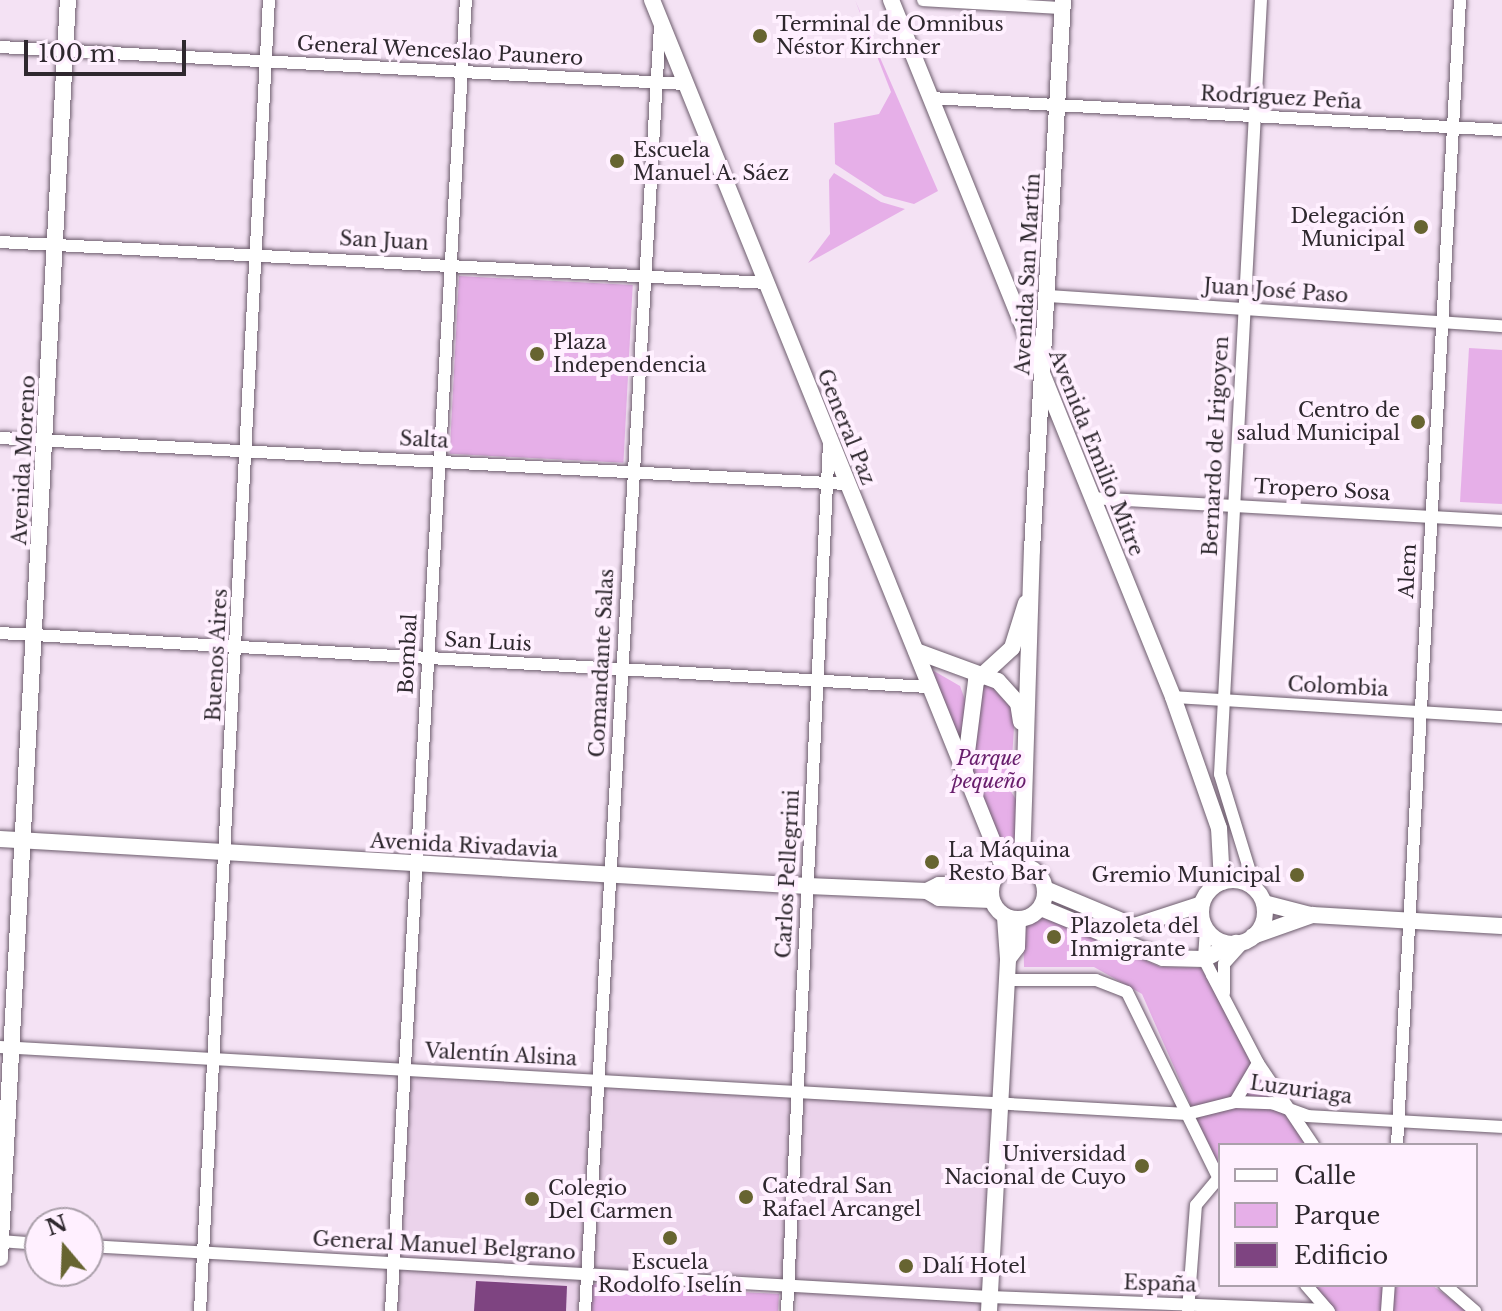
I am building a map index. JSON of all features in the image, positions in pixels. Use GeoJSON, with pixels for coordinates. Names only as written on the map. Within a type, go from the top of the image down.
{"type":"FeatureCollection","features":[{"type":"Feature","properties":{"kind":"street","name":"Avenida Moreno"},"geometry":{"type":"LineString","coordinates":[[0,1258],[6,1048],[24,841],[68,0]]}},
{"type":"Feature","properties":{"kind":"street","name":"Buenos Aires"},"geometry":{"type":"LineString","coordinates":[[200,1311],[238,649],[245,449],[269,0]]}},
{"type":"Feature","properties":{"kind":"street","name":"Bombal"},"geometry":{"type":"LineString","coordinates":[[391,1311],[466,0]]}},
{"type":"Feature","properties":{"kind":"street","name":"General Paz"},"geometry":{"type":"LineString","coordinates":[[652,0],[916,651],[927,687],[1004,869]]}},
{"type":"Feature","properties":{"kind":"street","name":"Avenida Emilio Mitre"},"geometry":{"type":"LineString","coordinates":[[891,0],[1173,697],[1219,828],[1222,882]]}},
{"type":"Feature","properties":{"kind":"street"},"geometry":{"type":"LineString","coordinates":[[923,0],[1063,4]]}},
{"type":"Feature","properties":{"kind":"street","name":"Bernardo de Irigoyen"},"geometry":{"type":"LineString","coordinates":[[1259,896],[1221,788],[1223,701],[1261,0]]}},
{"type":"Feature","properties":{"kind":"street","name":"Alem"},"geometry":{"type":"LineString","coordinates":[[1397,1143],[1460,0]]}},
{"type":"Feature","properties":{"kind":"street","name":"Avenida San Martín"},"geometry":{"type":"LineString","coordinates":[[1022,865],[1032,550],[1063,4]]}},
{"type":"Feature","properties":{"kind":"street","name":"Comandante Salas"},"geometry":{"type":"LineString","coordinates":[[585,1311],[660,18]]}},
{"type":"Feature","properties":{"kind":"street","name":"General Wenceslao Paunero"},"geometry":{"type":"LineString","coordinates":[[0,47],[686,84]]}},
{"type":"Feature","properties":{"kind":"street"},"geometry":{"type":"LineString","coordinates":[[931,98],[1057,105]]}},
{"type":"Feature","properties":{"kind":"street","name":"Rodríguez Peña"},"geometry":{"type":"LineString","coordinates":[[1057,105],[1502,130]]}},
{"type":"Feature","properties":{"kind":"street","name":"San Juan"},"geometry":{"type":"LineString","coordinates":[[0,242],[766,283]]}},
{"type":"Feature","properties":{"kind":"street","name":"Juan José Paso"},"geometry":{"type":"LineString","coordinates":[[1047,296],[1502,326]]}},
{"type":"Feature","properties":{"kind":"street","name":"Salta"},"geometry":{"type":"LineString","coordinates":[[0,438],[846,484]]}},
{"type":"Feature","properties":{"kind":"street","name":"Carlos Pellegrini"},"geometry":{"type":"LineString","coordinates":[[787,1311],[829,440]]}},
{"type":"Feature","properties":{"kind":"street","name":"Tropero Sosa"},"geometry":{"type":"LineString","coordinates":[[1092,498],[1502,521]]}},
{"type":"Feature","properties":{"kind":"street","name":"Avenida San Martín"},"geometry":{"type":"LineString","coordinates":[[980,674],[1012,648],[1032,550]]}},
{"type":"Feature","properties":{"kind":"street","name":"San Luis"},"geometry":{"type":"LineString","coordinates":[[0,633],[927,687]]}},
{"type":"Feature","properties":{"kind":"street"},"geometry":{"type":"LineString","coordinates":[[916,651],[998,681],[1018,703],[1017,780],[1025,797]]}},
{"type":"Feature","properties":{"kind":"street"},"geometry":{"type":"LineString","coordinates":[[964,778],[980,674]]}},
{"type":"Feature","properties":{"kind":"street","name":"Colombia"},"geometry":{"type":"LineString","coordinates":[[1173,697],[1502,717]]}},
{"type":"Feature","properties":{"kind":"street","name":"Avenida Rivadavia"},"geometry":{"type":"LineString","coordinates":[[0,839],[927,891],[939,898],[991,893]]}},
{"type":"Feature","properties":{"kind":"street"},"geometry":{"type":"LineString","coordinates":[[990,1304],[1012,918],[991,893],[1004,869],[1022,865],[1038,873],[1045,889],[1041,908]]}},
{"type":"Feature","properties":{"kind":"street"},"geometry":{"type":"LineString","coordinates":[[1045,889],[1134,926],[1202,904],[1222,882],[1312,915],[1502,926]]}},
{"type":"Feature","properties":{"kind":"street"},"geometry":{"type":"LineString","coordinates":[[1225,1000],[1224,964],[1263,921],[1259,896]]}},
{"type":"Feature","properties":{"kind":"street"},"geometry":{"type":"LineString","coordinates":[[1202,904],[1206,929],[1204,959],[1258,1063],[1312,1143]]}},
{"type":"Feature","properties":{"kind":"street"},"geometry":{"type":"LineString","coordinates":[[1012,918],[1041,908],[1142,952],[1204,959],[1244,940],[1312,915]]}},
{"type":"Feature","properties":{"kind":"street"},"geometry":{"type":"LineString","coordinates":[[1206,929],[1244,940]]}},
{"type":"Feature","properties":{"kind":"street"},"geometry":{"type":"LineString","coordinates":[[1007,980],[1096,980],[1127,992],[1218,1178]]}},
{"type":"Feature","properties":{"kind":"street","name":"Valentín Alsina"},"geometry":{"type":"LineString","coordinates":[[6,1048],[1001,1104]]}},
{"type":"Feature","properties":{"kind":"street"},"geometry":{"type":"LineString","coordinates":[[1235,1102],[1258,1063]]}},
{"type":"Feature","properties":{"kind":"street","name":"Luzuriaga"},"geometry":{"type":"LineString","coordinates":[[1001,1104],[1187,1114],[1235,1102],[1398,1120],[1502,1127]]}},
{"type":"Feature","properties":{"kind":"street"},"geometry":{"type":"LineString","coordinates":[[1188,1308],[1196,1205],[1218,1181]]}},
{"type":"Feature","properties":{"kind":"street"},"geometry":{"type":"LineString","coordinates":[[0,1241],[24,1243]]}},
{"type":"Feature","properties":{"kind":"street","name":"General Manuel Belgrano"},"geometry":{"type":"LineString","coordinates":[[104,1247],[788,1286],[990,1304]]}},
{"type":"Feature","properties":{"kind":"street"},"geometry":{"type":"LineString","coordinates":[[1308,1287],[1328,1310]]}},
{"type":"Feature","properties":{"kind":"street"},"geometry":{"type":"LineString","coordinates":[[1387,1311],[1389,1287]]}},
{"type":"Feature","properties":{"kind":"street"},"geometry":{"type":"LineString","coordinates":[[1447,1287],[1475,1311]]}},
{"type":"Feature","properties":{"kind":"street","name":"España"},"geometry":{"type":"LineString","coordinates":[[990,1304],[1328,1310]]}},
{"type":"Feature","properties":{"kind":"shaded area"},"geometry":{"type":"Polygon","coordinates":[[[410,1076],[996,1108],[985,1311],[797,1311],[798,1278],[581,1267],[578,1311],[397,1311],[410,1076]]]}},
{"type":"Feature","properties":{"kind":"green space"},"geometry":{"type":"Polygon","coordinates":[[[855,0],[938,191],[914,204],[884,196],[835,164],[834,123],[879,114],[891,92],[855,0]]]}},
{"type":"Feature","properties":{"kind":"green space"},"geometry":{"type":"Polygon","coordinates":[[[834,173],[881,202],[905,209],[808,263],[830,234],[829,180],[834,173]]]}},
{"type":"Feature","properties":{"kind":"green space"},"geometry":{"type":"Polygon","coordinates":[[[459,276],[633,285],[623,463],[450,454],[459,276]]]}},
{"type":"Feature","properties":{"kind":"green space"},"geometry":{"type":"Polygon","coordinates":[[[1469,348],[1502,350],[1502,504],[1460,502],[1469,348]]]}},
{"type":"Feature","properties":{"kind":"green space","name":"Parque pequeño"},"geometry":{"type":"Polygon","coordinates":[[[927,667],[960,686],[968,708],[959,752],[927,667]]]}},
{"type":"Feature","properties":{"kind":"green space","name":"Parque pequeño"},"geometry":{"type":"Polygon","coordinates":[[[988,683],[1015,712],[1010,790],[1017,801],[1019,860],[1005,863],[964,776],[979,687],[988,683]]]}},
{"type":"Feature","properties":{"kind":"green space"},"geometry":{"type":"Polygon","coordinates":[[[1047,915],[1160,967],[1201,968],[1305,1143],[1218,1143],[1218,1167],[1142,994],[1094,967],[1024,967],[1023,923],[1047,915]]]}},
{"type":"Feature","properties":{"kind":"green space"},"geometry":{"type":"Polygon","coordinates":[[[591,1284],[779,1294],[778,1311],[590,1311],[591,1284]]]}},
{"type":"Feature","properties":{"kind":"green space"},"geometry":{"type":"Polygon","coordinates":[[[1314,1287],[1435,1287],[1467,1311],[1334,1311],[1314,1287]]]}},
{"type":"Feature","properties":{"kind":"building"},"geometry":{"type":"Polygon","coordinates":[[[476,1281],[567,1286],[566,1311],[474,1311],[476,1281]]]}},
{"type":"Feature","properties":{"kind":"place","name":"Terminal de Omnibus Néstor Kirchner"},"geometry":{"type":"Point","coordinates":[760,36]}},
{"type":"Feature","properties":{"kind":"place","name":"Escuela Manuel A. Sáez"},"geometry":{"type":"Point","coordinates":[617,161]}},
{"type":"Feature","properties":{"kind":"place","name":"Delegación Municipal"},"geometry":{"type":"Point","coordinates":[1421,227]}},
{"type":"Feature","properties":{"kind":"place","name":"Plaza Independencia"},"geometry":{"type":"Point","coordinates":[537,354]}},
{"type":"Feature","properties":{"kind":"place","name":"Centro de salud Municipal"},"geometry":{"type":"Point","coordinates":[1418,422]}},
{"type":"Feature","properties":{"kind":"place","name":"La Máquina Resto Bar"},"geometry":{"type":"Point","coordinates":[932,862]}},
{"type":"Feature","properties":{"kind":"place","name":"Gremio Municipal"},"geometry":{"type":"Point","coordinates":[1297,875]}},
{"type":"Feature","properties":{"kind":"place","name":"Plazoleta del Inmigrante"},"geometry":{"type":"Point","coordinates":[1054,937]}},
{"type":"Feature","properties":{"kind":"place","name":"Universidad Nacional de Cuyo"},"geometry":{"type":"Point","coordinates":[1142,1166]}},
{"type":"Feature","properties":{"kind":"place","name":"Catedral San Rafael Arcangel"},"geometry":{"type":"Point","coordinates":[746,1197]}},
{"type":"Feature","properties":{"kind":"place","name":"Colegio Del Carmen"},"geometry":{"type":"Point","coordinates":[532,1199]}},
{"type":"Feature","properties":{"kind":"place","name":"Escuela Rodolfo Iselín"},"geometry":{"type":"Point","coordinates":[670,1238]}},
{"type":"Feature","properties":{"kind":"place","name":"Dalí Hotel"},"geometry":{"type":"Point","coordinates":[906,1266]}}]}
